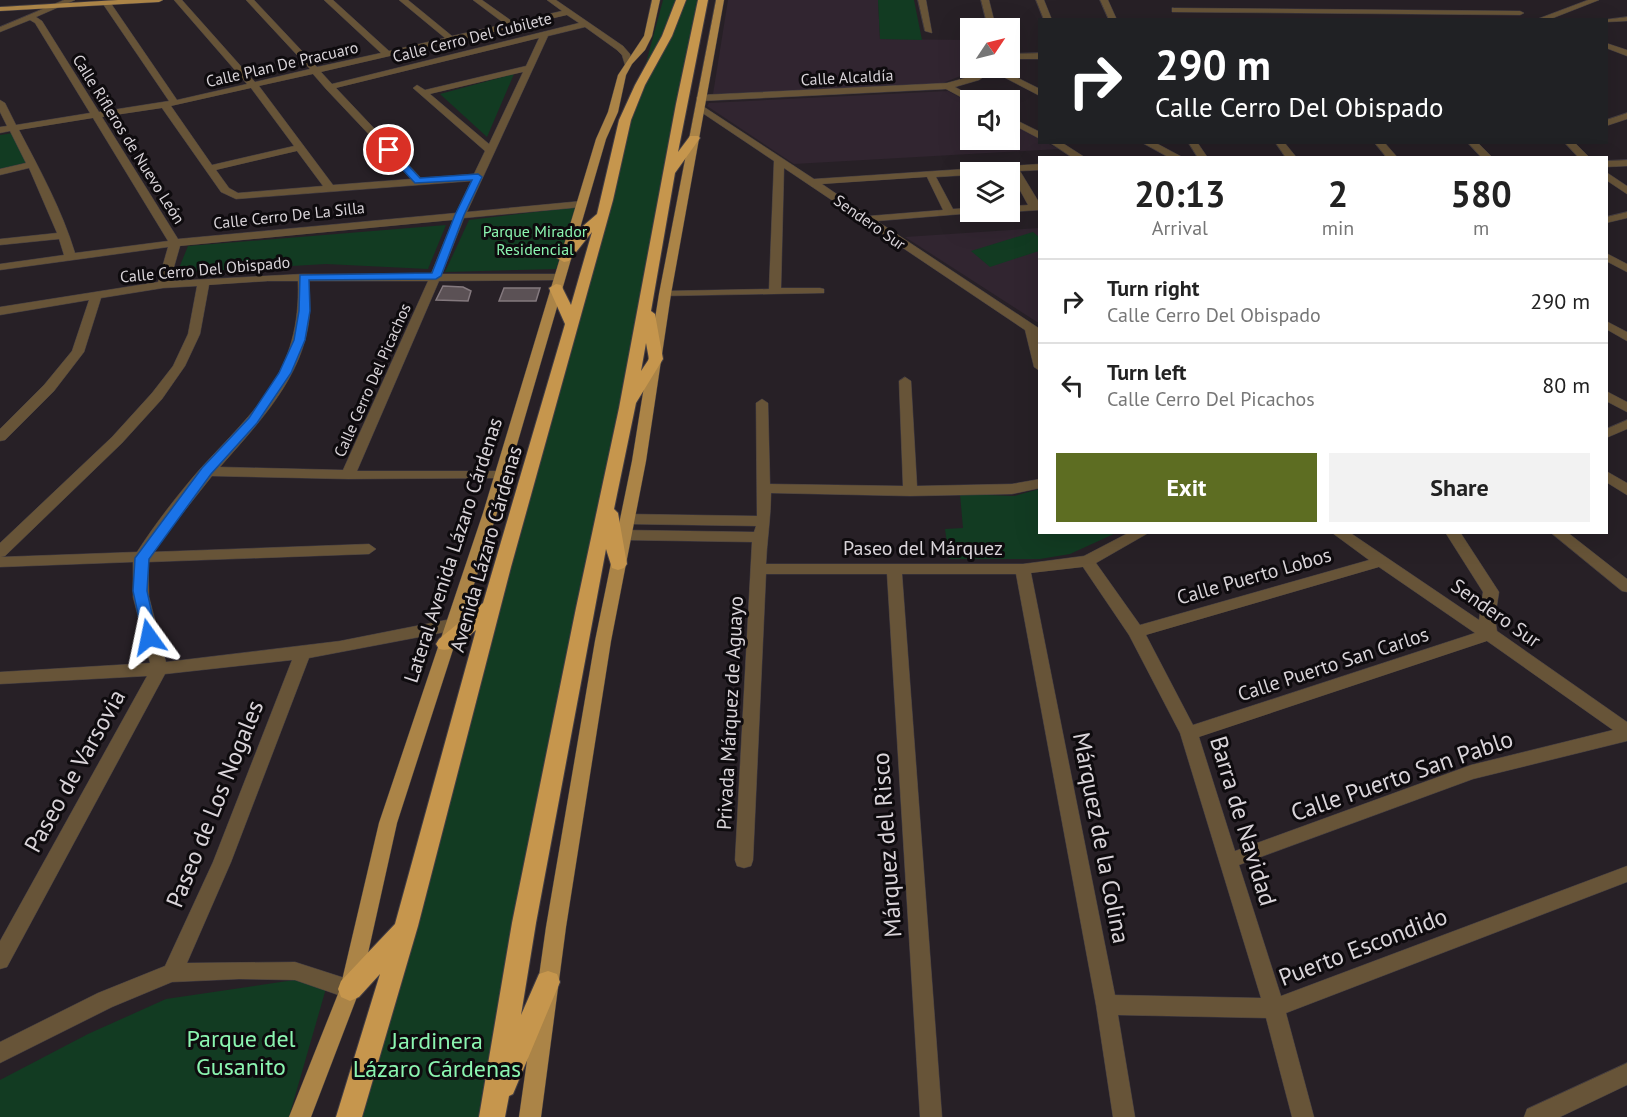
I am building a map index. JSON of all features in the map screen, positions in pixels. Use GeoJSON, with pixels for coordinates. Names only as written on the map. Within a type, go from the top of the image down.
{"type":"FeatureCollection","features":[{"type":"Feature","properties":{"kind":"highway","name":"Avenida Lázaro Cárdenas"},"geometry":{"type":"LineString","coordinates":[[349,1117],[406,926],[492,606],[572,322],[625,120],[636,93],[667,36],[681,0]]}},
{"type":"Feature","properties":{"kind":"highway"},"geometry":{"type":"LineString","coordinates":[[492,1114],[524,923],[627,408],[681,104],[703,0]]}},
{"type":"Feature","properties":{"kind":"highway"},"geometry":{"type":"LineString","coordinates":[[613,112],[621,140]]}},
{"type":"Feature","properties":{"kind":"highway"},"geometry":{"type":"LineString","coordinates":[[668,174],[694,138]]}},
{"type":"Feature","properties":{"kind":"highway"},"geometry":{"type":"LineString","coordinates":[[564,258],[589,226],[600,217]]}},
{"type":"Feature","properties":{"kind":"highway"},"geometry":{"type":"LineString","coordinates":[[558,283],[572,322]]}},
{"type":"Feature","properties":{"kind":"highway"},"geometry":{"type":"LineString","coordinates":[[627,408],[656,359],[646,301]]}},
{"type":"Feature","properties":{"kind":"highway"},"geometry":{"type":"LineString","coordinates":[[610,488],[607,504],[618,564]]}},
{"type":"Feature","properties":{"kind":"highway"},"geometry":{"type":"LineString","coordinates":[[446,644],[492,606]]}},
{"type":"Feature","properties":{"kind":"highway"},"geometry":{"type":"LineString","coordinates":[[350,989],[406,926]]}},
{"type":"Feature","properties":{"kind":"highway"},"geometry":{"type":"LineString","coordinates":[[492,1114],[548,981]]}},
{"type":"Feature","properties":{"kind":"main road"},"geometry":{"type":"LineString","coordinates":[[0,4],[16,0]]}},
{"type":"Feature","properties":{"kind":"main road"},"geometry":{"type":"LineString","coordinates":[[58,4],[107,4],[159,0]]}},
{"type":"Feature","properties":{"kind":"main road","name":"Lateral Avenida Lázaro Cárdenas"},"geometry":{"type":"LineString","coordinates":[[300,1117],[350,989],[388,823],[490,513],[564,258],[601,139],[613,112],[619,81],[628,63],[641,50],[648,36],[656,0]]}},
{"type":"Feature","properties":{"kind":"main road"},"geometry":{"type":"LineString","coordinates":[[530,1117],[548,981],[603,641],[639,461],[665,294],[720,0]]}},
{"type":"Feature","properties":{"kind":"main road"},"geometry":{"type":"LineString","coordinates":[[0,9],[23,4],[45,9]]}},
{"type":"Feature","properties":{"kind":"street"},"geometry":{"type":"LineString","coordinates":[[0,30],[31,18],[45,9],[71,0]]}},
{"type":"Feature","properties":{"kind":"street"},"geometry":{"type":"LineString","coordinates":[[178,0],[254,86],[330,188]]}},
{"type":"Feature","properties":{"kind":"street"},"geometry":{"type":"LineString","coordinates":[[250,0],[418,181]]}},
{"type":"Feature","properties":{"kind":"street"},"geometry":{"type":"LineString","coordinates":[[328,0],[388,55]]}},
{"type":"Feature","properties":{"kind":"street"},"geometry":{"type":"LineString","coordinates":[[403,0],[452,40]]}},
{"type":"Feature","properties":{"kind":"street"},"geometry":{"type":"LineString","coordinates":[[477,0],[512,25]]}},
{"type":"Feature","properties":{"kind":"street"},"geometry":{"type":"LineString","coordinates":[[550,0],[624,52],[628,63]]}},
{"type":"Feature","properties":{"kind":"street"},"geometry":{"type":"LineString","coordinates":[[922,0],[929,31]]}},
{"type":"Feature","properties":{"kind":"street"},"geometry":{"type":"LineString","coordinates":[[985,0],[990,18]]}},
{"type":"Feature","properties":{"kind":"street"},"geometry":{"type":"LineString","coordinates":[[1041,0],[1047,18]]}},
{"type":"Feature","properties":{"kind":"street"},"geometry":{"type":"LineString","coordinates":[[1104,0],[1112,18]]}},
{"type":"Feature","properties":{"kind":"street"},"geometry":{"type":"LineString","coordinates":[[1169,0],[1180,18]]}},
{"type":"Feature","properties":{"kind":"street"},"geometry":{"type":"LineString","coordinates":[[1245,0],[1251,10]]}},
{"type":"Feature","properties":{"kind":"street"},"geometry":{"type":"LineString","coordinates":[[1324,0],[1334,12]]}},
{"type":"Feature","properties":{"kind":"street"},"geometry":{"type":"LineString","coordinates":[[1398,0],[1414,18]]}},
{"type":"Feature","properties":{"kind":"street"},"geometry":{"type":"LineString","coordinates":[[1463,0],[1481,18]]}},
{"type":"Feature","properties":{"kind":"street"},"geometry":{"type":"LineString","coordinates":[[1545,18],[1595,0]]}},
{"type":"Feature","properties":{"kind":"street"},"geometry":{"type":"LineString","coordinates":[[107,4],[211,168],[230,194],[242,197],[478,177]]}},
{"type":"Feature","properties":{"kind":"street"},"geometry":{"type":"LineString","coordinates":[[1175,10],[1520,13]]}},
{"type":"Feature","properties":{"kind":"street"},"geometry":{"type":"LineString","coordinates":[[1278,11],[1283,18]]}},
{"type":"Feature","properties":{"kind":"street","name":"Calle Plan De Pracuaro"},"geometry":{"type":"LineString","coordinates":[[0,129],[170,104],[568,12]]}},
{"type":"Feature","properties":{"kind":"street","name":"Calle Rifleros de Nuevo León"},"geometry":{"type":"LineString","coordinates":[[31,18],[38,21],[175,243],[163,285]]}},
{"type":"Feature","properties":{"kind":"street"},"geometry":{"type":"LineString","coordinates":[[1608,20],[1626,20]]}},
{"type":"Feature","properties":{"kind":"street","name":"Calle Cerro Del Cubilete"},"geometry":{"type":"LineString","coordinates":[[329,87],[587,24]]}},
{"type":"Feature","properties":{"kind":"street","name":"Calle Cerro Del Picachos"},"geometry":{"type":"LineString","coordinates":[[348,475],[436,276],[460,215],[544,36]]}},
{"type":"Feature","properties":{"kind":"street"},"geometry":{"type":"LineString","coordinates":[[1608,45],[1627,53]]}},
{"type":"Feature","properties":{"kind":"street"},"geometry":{"type":"LineString","coordinates":[[1020,57],[1038,56]]}},
{"type":"Feature","properties":{"kind":"street"},"geometry":{"type":"LineString","coordinates":[[490,151],[420,91],[527,68]]}},
{"type":"Feature","properties":{"kind":"street","name":"Calle Alcaldía"},"geometry":{"type":"LineString","coordinates":[[701,103],[947,86],[972,78]]}},
{"type":"Feature","properties":{"kind":"street"},"geometry":{"type":"LineString","coordinates":[[1011,78],[1038,92]]}},
{"type":"Feature","properties":{"kind":"street"},"geometry":{"type":"LineString","coordinates":[[947,86],[960,93]]}},
{"type":"Feature","properties":{"kind":"street"},"geometry":{"type":"LineString","coordinates":[[0,103],[33,164],[65,235],[70,256]]}},
{"type":"Feature","properties":{"kind":"street","name":"Sendero Sur"},"geometry":{"type":"LineString","coordinates":[[701,103],[779,161],[1035,332]]}},
{"type":"Feature","properties":{"kind":"street"},"geometry":{"type":"LineString","coordinates":[[1610,122],[1627,116]]}},
{"type":"Feature","properties":{"kind":"street"},"geometry":{"type":"LineString","coordinates":[[1610,122],[1627,130]]}},
{"type":"Feature","properties":{"kind":"street"},"geometry":{"type":"LineString","coordinates":[[1020,125],[1038,134]]}},
{"type":"Feature","properties":{"kind":"street"},"geometry":{"type":"LineString","coordinates":[[1056,144],[1078,156]]}},
{"type":"Feature","properties":{"kind":"street"},"geometry":{"type":"LineString","coordinates":[[1149,144],[1175,156]]}},
{"type":"Feature","properties":{"kind":"street"},"geometry":{"type":"LineString","coordinates":[[1281,144],[1290,156]]}},
{"type":"Feature","properties":{"kind":"street"},"geometry":{"type":"LineString","coordinates":[[1380,144],[1391,156]]}},
{"type":"Feature","properties":{"kind":"street"},"geometry":{"type":"LineString","coordinates":[[1473,144],[1486,156]]}},
{"type":"Feature","properties":{"kind":"street"},"geometry":{"type":"LineString","coordinates":[[1570,144],[1583,156]]}},
{"type":"Feature","properties":{"kind":"street"},"geometry":{"type":"LineString","coordinates":[[211,168],[300,147]]}},
{"type":"Feature","properties":{"kind":"street"},"geometry":{"type":"LineString","coordinates":[[775,292],[779,161]]}},
{"type":"Feature","properties":{"kind":"street"},"geometry":{"type":"LineString","coordinates":[[1608,164],[1627,163]]}},
{"type":"Feature","properties":{"kind":"street"},"geometry":{"type":"LineString","coordinates":[[0,172],[33,164]]}},
{"type":"Feature","properties":{"kind":"street"},"geometry":{"type":"LineString","coordinates":[[1020,168],[1038,167]]}},
{"type":"Feature","properties":{"kind":"street"},"geometry":{"type":"LineString","coordinates":[[812,182],[960,172]]}},
{"type":"Feature","properties":{"kind":"street"},"geometry":{"type":"LineString","coordinates":[[930,174],[950,213]]}},
{"type":"Feature","properties":{"kind":"street"},"geometry":{"type":"LineString","coordinates":[[1608,177],[1627,191]]}},
{"type":"Feature","properties":{"kind":"street"},"geometry":{"type":"LineString","coordinates":[[1020,179],[1037,207],[1020,208]]}},
{"type":"Feature","properties":{"kind":"street","name":"Calle Cerro De La Silla"},"geometry":{"type":"LineString","coordinates":[[0,267],[175,243],[582,204]]}},
{"type":"Feature","properties":{"kind":"street"},"geometry":{"type":"LineString","coordinates":[[866,219],[960,212]]}},
{"type":"Feature","properties":{"kind":"street"},"geometry":{"type":"LineString","coordinates":[[1608,220],[1627,215]]}},
{"type":"Feature","properties":{"kind":"street"},"geometry":{"type":"LineString","coordinates":[[0,242],[65,235]]}},
{"type":"Feature","properties":{"kind":"street"},"geometry":{"type":"LineString","coordinates":[[1608,257],[1627,269]]}},
{"type":"Feature","properties":{"kind":"street","name":"Calle Cerro Del Obispado"},"geometry":{"type":"LineString","coordinates":[[0,311],[163,285],[303,277],[436,276],[558,283]]}},
{"type":"Feature","properties":{"kind":"street"},"geometry":{"type":"LineString","coordinates":[[160,668],[145,623],[140,591],[142,558],[206,471],[253,420],[285,373],[300,340],[304,311],[303,277]]}},
{"type":"Feature","properties":{"kind":"street"},"geometry":{"type":"LineString","coordinates":[[0,552],[117,440],[157,396],[179,366],[194,334],[204,282]]}},
{"type":"Feature","properties":{"kind":"street"},"geometry":{"type":"LineString","coordinates":[[665,294],[820,291]]}},
{"type":"Feature","properties":{"kind":"street"},"geometry":{"type":"LineString","coordinates":[[0,437],[30,409],[72,360],[87,326],[96,296]]}},
{"type":"Feature","properties":{"kind":"street"},"geometry":{"type":"LineString","coordinates":[[1608,325],[1627,337]]}},
{"type":"Feature","properties":{"kind":"street"},"geometry":{"type":"LineString","coordinates":[[1035,332],[1038,353]]}},
{"type":"Feature","properties":{"kind":"street"},"geometry":{"type":"LineString","coordinates":[[905,381],[910,491]]}},
{"type":"Feature","properties":{"kind":"street"},"geometry":{"type":"LineString","coordinates":[[1608,395],[1627,408]]}},
{"type":"Feature","properties":{"kind":"street"},"geometry":{"type":"LineString","coordinates":[[762,403],[765,488],[910,491],[1012,489],[1038,483]]}},
{"type":"Feature","properties":{"kind":"street"},"geometry":{"type":"LineString","coordinates":[[1608,433],[1627,424]]}},
{"type":"Feature","properties":{"kind":"street"},"geometry":{"type":"LineString","coordinates":[[206,471],[348,475],[500,475]]}},
{"type":"Feature","properties":{"kind":"street"},"geometry":{"type":"LineString","coordinates":[[1608,476],[1627,490]]}},
{"type":"Feature","properties":{"kind":"street","name":"Privada Márquez de Aguayo"},"geometry":{"type":"LineString","coordinates":[[744,860],[760,537],[764,521],[765,488]]}},
{"type":"Feature","properties":{"kind":"street"},"geometry":{"type":"LineString","coordinates":[[627,519],[764,521]]}},
{"type":"Feature","properties":{"kind":"street"},"geometry":{"type":"LineString","coordinates":[[1087,561],[1139,534]]}},
{"type":"Feature","properties":{"kind":"street","name":"Sendero Sur"},"geometry":{"type":"LineString","coordinates":[[1341,534],[1489,634],[1627,733]]}},
{"type":"Feature","properties":{"kind":"street"},"geometry":{"type":"LineString","coordinates":[[1453,534],[1491,592],[1487,618],[1489,634]]}},
{"type":"Feature","properties":{"kind":"street"},"geometry":{"type":"LineString","coordinates":[[1560,534],[1627,587]]}},
{"type":"Feature","properties":{"kind":"street"},"geometry":{"type":"LineString","coordinates":[[623,535],[760,537]]}},
{"type":"Feature","properties":{"kind":"street"},"geometry":{"type":"LineString","coordinates":[[0,562],[369,549]]}},
{"type":"Feature","properties":{"kind":"street","name":"Paseo del Márquez"},"geometry":{"type":"LineString","coordinates":[[759,569],[1023,569],[1087,561]]}},
{"type":"Feature","properties":{"kind":"street","name":"Barra de Navidad"},"geometry":{"type":"LineString","coordinates":[[1087,561],[1136,632],[1189,734],[1274,1008],[1303,1117]]}},
{"type":"Feature","properties":{"kind":"street","name":"Calle Puerto Lobos"},"geometry":{"type":"LineString","coordinates":[[1136,632],[1383,561]]}},
{"type":"Feature","properties":{"kind":"street","name":"Márquez de la Colina"},"geometry":{"type":"LineString","coordinates":[[1023,569],[1106,1005],[1124,1117]]}},
{"type":"Feature","properties":{"kind":"street","name":"Márquez del Risco"},"geometry":{"type":"LineString","coordinates":[[894,570],[931,1117]]}},
{"type":"Feature","properties":{"kind":"street"},"geometry":{"type":"LineString","coordinates":[[0,678],[160,668],[303,653],[359,645],[452,625]]}},
{"type":"Feature","properties":{"kind":"street","name":"Calle Puerto San Carlos"},"geometry":{"type":"LineString","coordinates":[[1189,734],[1489,634]]}},
{"type":"Feature","properties":{"kind":"street","name":"Paseo de Los Nogales"},"geometry":{"type":"LineString","coordinates":[[172,973],[222,862],[303,653]]}},
{"type":"Feature","properties":{"kind":"street","name":"Paseo de Varsovia"},"geometry":{"type":"LineString","coordinates":[[0,960],[160,668]]}},
{"type":"Feature","properties":{"kind":"street","name":"Calle Puerto San Pablo"},"geometry":{"type":"LineString","coordinates":[[1229,861],[1471,772],[1627,733]]}},
{"type":"Feature","properties":{"kind":"street","name":"Puerto Escondido"},"geometry":{"type":"LineString","coordinates":[[1106,1005],[1274,1008],[1627,874]]}},
{"type":"Feature","properties":{"kind":"street"},"geometry":{"type":"LineString","coordinates":[[0,1053],[105,1000],[172,973],[239,969],[295,971],[350,989]]}},
{"type":"Feature","properties":{"kind":"street"},"geometry":{"type":"LineString","coordinates":[[1535,1117],[1627,1074]]}},
{"type":"Feature","properties":{"kind":"shaded area"},"geometry":{"type":"Polygon","coordinates":[[[728,0],[878,0],[880,39],[960,40],[960,76],[943,83],[713,94],[728,0]]]}},
{"type":"Feature","properties":{"kind":"shaded area"},"geometry":{"type":"Polygon","coordinates":[[[948,91],[960,98],[960,150],[1020,150],[1020,128],[1038,137],[1038,144],[1049,144],[1059,149],[794,164],[707,106],[709,103],[948,91]]]}},
{"type":"Feature","properties":{"kind":"shaded area"},"geometry":{"type":"Polygon","coordinates":[[[1038,228],[1038,322],[1037,322],[905,237],[1038,228]]]}},
{"type":"Feature","properties":{"kind":"green space","name":"Jardinera Lázaro Cárdenas"},"geometry":{"type":"Polygon","coordinates":[[[663,0],[702,0],[482,1117],[362,1117],[663,0]]]}},
{"type":"Feature","properties":{"kind":"green space"},"geometry":{"type":"Polygon","coordinates":[[[878,0],[914,0],[922,40],[880,39],[878,0]]]}},
{"type":"Feature","properties":{"kind":"green space"},"geometry":{"type":"Polygon","coordinates":[[[514,74],[487,137],[440,94],[514,74]]]}},
{"type":"Feature","properties":{"kind":"green space"},"geometry":{"type":"Polygon","coordinates":[[[13,133],[26,163],[0,169],[0,135],[13,133]]]}},
{"type":"Feature","properties":{"kind":"green space","name":"Parque Mirador Residencial"},"geometry":{"type":"Polygon","coordinates":[[[577,207],[556,269],[445,272],[469,220],[577,207]]]}},
{"type":"Feature","properties":{"kind":"green space"},"geometry":{"type":"Polygon","coordinates":[[[446,225],[428,269],[326,264],[177,273],[188,246],[446,225]]]}},
{"type":"Feature","properties":{"kind":"green space"},"geometry":{"type":"Polygon","coordinates":[[[1033,232],[1038,236],[1038,251],[990,267],[971,251],[1033,232]]]}},
{"type":"Feature","properties":{"kind":"green space"},"geometry":{"type":"Polygon","coordinates":[[[1038,489],[1038,534],[1114,534],[1070,554],[1040,559],[949,559],[945,529],[963,528],[960,494],[1014,496],[1038,489]]]}},
{"type":"Feature","properties":{"kind":"green space","name":"Parque del Gusanito"},"geometry":{"type":"Polygon","coordinates":[[[294,980],[327,985],[289,1117],[0,1117],[0,1080],[88,1034],[166,999],[294,980]]]}},
{"type":"Feature","properties":{"kind":"building"},"geometry":{"type":"Polygon","coordinates":[[[443,286],[463,287],[471,291],[468,301],[436,300],[443,286]]]}},
{"type":"Feature","properties":{"kind":"building"},"geometry":{"type":"Polygon","coordinates":[[[504,288],[540,288],[536,301],[499,301],[504,288]]]}},
{"type":"Feature","properties":{"kind":"route"},"geometry":{"type":"LineString","coordinates":[[149,637],[140,591],[142,558],[174,511],[206,471],[253,420],[285,373],[300,340],[304,311],[303,277],[436,276],[478,177],[418,181],[389,150]]}}]}
